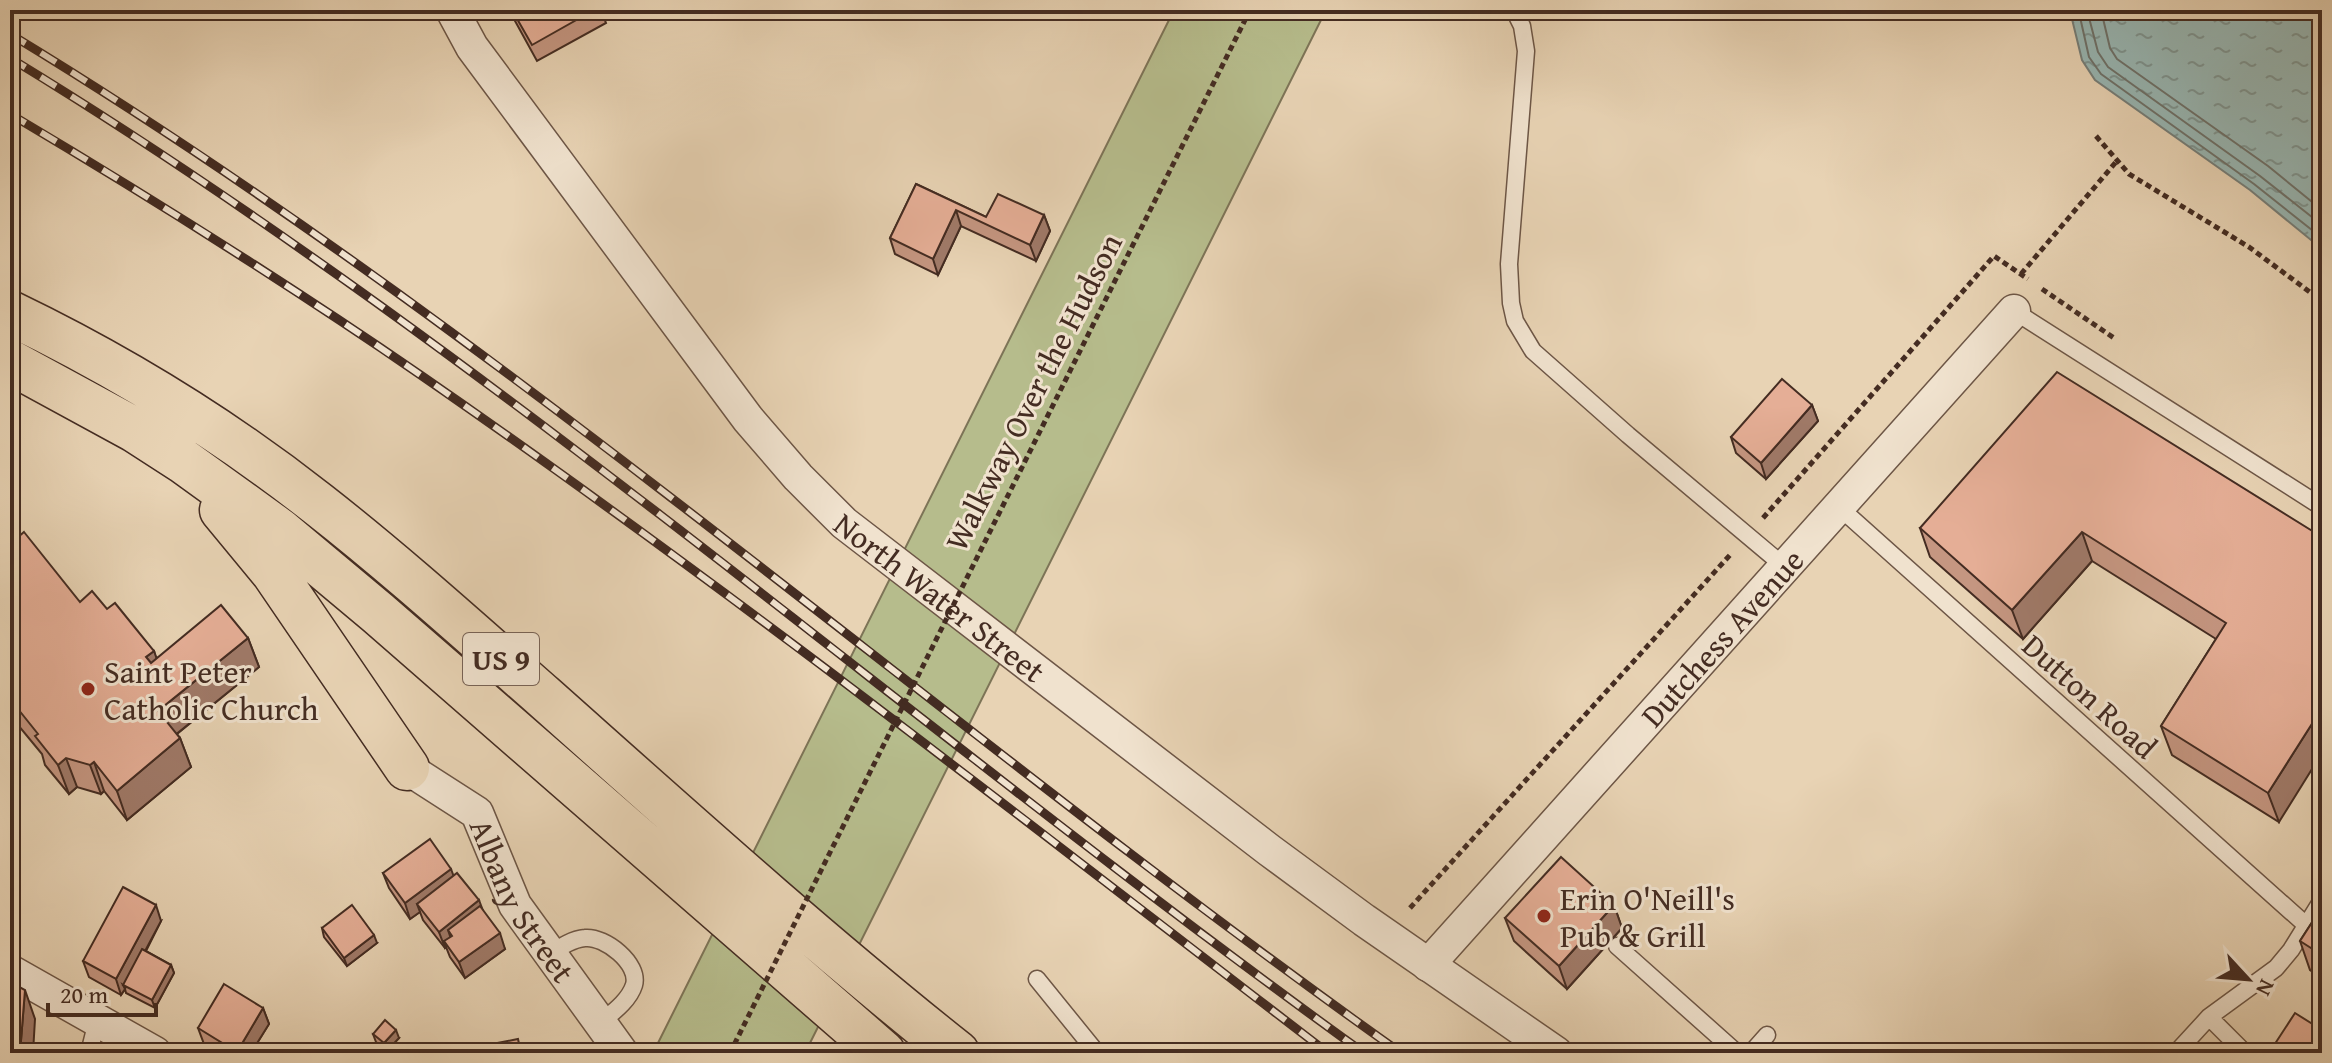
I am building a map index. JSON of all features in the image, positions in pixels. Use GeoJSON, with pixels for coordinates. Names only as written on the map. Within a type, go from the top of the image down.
{"type":"FeatureCollection","features":[{"type":"Feature","properties":{"kind":"highway","name":"US 9"},"geometry":{"type":"LineString","coordinates":[[10,313],[96,358],[154,393],[266,465],[317,503],[816,937],[957,1053]]}},
{"type":"Feature","properties":{"kind":"highway","name":"US 9"},"geometry":{"type":"LineString","coordinates":[[10,362],[135,430],[224,490],[331,572],[883,1053]]}},
{"type":"Feature","properties":{"kind":"highway"},"geometry":{"type":"LineString","coordinates":[[135,430],[206,493],[254,546],[407,768]]}},
{"type":"Feature","properties":{"kind":"street","name":"North Water Street"},"geometry":{"type":"LineString","coordinates":[[452,10],[472,47],[674,321],[748,419],[820,500],[869,544],[1244,831],[1428,965],[1556,1053]]}},
{"type":"Feature","properties":{"kind":"street","name":"Dutchess Avenue"},"geometry":{"type":"LineString","coordinates":[[1428,965],[2014,311]]}},
{"type":"Feature","properties":{"kind":"street","name":"Albany Street"},"geometry":{"type":"LineString","coordinates":[[407,768],[477,813],[515,905],[622,1053]]}},
{"type":"Feature","properties":{"kind":"street"},"geometry":{"type":"LineString","coordinates":[[10,971],[155,1053]]}},
{"type":"Feature","properties":{"kind":"lane"},"geometry":{"type":"LineString","coordinates":[[1514,10],[1522,26],[1526,51],[1509,264],[1515,321],[1533,351],[1785,567]]}},
{"type":"Feature","properties":{"kind":"lane"},"geometry":{"type":"LineString","coordinates":[[2014,311],[2322,507]]}},
{"type":"Feature","properties":{"kind":"lane","name":"Dutton Road"},"geometry":{"type":"LineString","coordinates":[[1839,507],[2306,925]]}},
{"type":"Feature","properties":{"kind":"lane"},"geometry":{"type":"LineString","coordinates":[[2176,1053],[2209,1017],[2276,968],[2322,900]]}},
{"type":"Feature","properties":{"kind":"lane"},"geometry":{"type":"LineString","coordinates":[[551,954],[578,939],[595,938],[613,947],[632,969],[635,977],[628,997],[600,1023]]}},
{"type":"Feature","properties":{"kind":"lane"},"geometry":{"type":"LineString","coordinates":[[1617,946],[1737,1053]]}},
{"type":"Feature","properties":{"kind":"lane"},"geometry":{"type":"LineString","coordinates":[[1037,979],[1097,1053]]}},
{"type":"Feature","properties":{"kind":"lane"},"geometry":{"type":"LineString","coordinates":[[2209,1017],[2245,1053]]}},
{"type":"Feature","properties":{"kind":"lane"},"geometry":{"type":"LineString","coordinates":[[89,1053],[97,1021]]}},
{"type":"Feature","properties":{"kind":"lane"},"geometry":{"type":"LineString","coordinates":[[1751,1053],[1767,1035]]}},
{"type":"Feature","properties":{"kind":"path","name":"Walkway Over the Hudson"},"geometry":{"type":"LineString","coordinates":[[730,1053],[1250,10]]}},
{"type":"Feature","properties":{"kind":"path"},"geometry":{"type":"LineString","coordinates":[[2096,136],[2129,174],[2271,261],[2322,301]]}},
{"type":"Feature","properties":{"kind":"path"},"geometry":{"type":"LineString","coordinates":[[2021,274],[2116,162]]}},
{"type":"Feature","properties":{"kind":"path"},"geometry":{"type":"LineString","coordinates":[[1410,908],[1747,536],[1994,256],[2114,338]]}},
{"type":"Feature","properties":{"kind":"green space"},"geometry":{"type":"Polygon","coordinates":[[[1174,10],[1326,10],[805,1053],[653,1053],[1174,10]]]}},
{"type":"Feature","properties":{"kind":"water"},"geometry":{"type":"Polygon","coordinates":[[[2061,10],[2322,10],[2322,249],[2250,190],[2095,80],[2082,60],[2072,19],[2061,10]]]}},
{"type":"Feature","properties":{"kind":"building"},"geometry":{"type":"Polygon","coordinates":[[[512,10],[594,10],[532,45],[512,10]]]}},
{"type":"Feature","properties":{"kind":"building"},"geometry":{"type":"Polygon","coordinates":[[[916,184],[986,217],[998,194],[1044,215],[1030,245],[956,210],[933,259],[890,238],[916,184]]]}},
{"type":"Feature","properties":{"kind":"building"},"geometry":{"type":"Polygon","coordinates":[[[2057,372],[2322,537],[2322,708],[2268,793],[2161,726],[2226,623],[2082,532],[2012,610],[1920,528],[2057,372]]]}},
{"type":"Feature","properties":{"kind":"building"},"geometry":{"type":"Polygon","coordinates":[[[1782,379],[1812,405],[1761,463],[1731,437],[1782,379]]]}},
{"type":"Feature","properties":{"kind":"building","name":"Saint Peter Catholic Church"},"geometry":{"type":"Polygon","coordinates":[[[24,532],[80,602],[92,591],[107,609],[115,603],[154,651],[146,657],[151,663],[221,605],[248,638],[158,711],[180,738],[117,791],[94,762],[90,765],[66,758],[58,765],[10,699],[10,684],[19,677],[10,665],[10,544],[24,532]]]}},
{"type":"Feature","properties":{"kind":"building"},"geometry":{"type":"Polygon","coordinates":[[[430,839],[451,869],[405,903],[383,873],[430,839]]]}},
{"type":"Feature","properties":{"kind":"building"},"geometry":{"type":"Polygon","coordinates":[[[1561,857],[1614,905],[1559,966],[1505,918],[1561,857]]]}},
{"type":"Feature","properties":{"kind":"building"},"geometry":{"type":"Polygon","coordinates":[[[457,873],[479,900],[439,932],[417,904],[457,873]]]}},
{"type":"Feature","properties":{"kind":"building"},"geometry":{"type":"Polygon","coordinates":[[[123,887],[156,905],[116,979],[83,961],[123,887]]]}},
{"type":"Feature","properties":{"kind":"building"},"geometry":{"type":"Polygon","coordinates":[[[352,905],[374,935],[344,958],[322,928],[352,905]]]}},
{"type":"Feature","properties":{"kind":"building"},"geometry":{"type":"Polygon","coordinates":[[[480,906],[500,933],[459,962],[444,941],[452,936],[448,930],[480,906]]]}},
{"type":"Feature","properties":{"kind":"building"},"geometry":{"type":"Polygon","coordinates":[[[2322,907],[2322,955],[2300,941],[2322,907]]]}},
{"type":"Feature","properties":{"kind":"building"},"geometry":{"type":"Polygon","coordinates":[[[142,949],[171,965],[152,1000],[123,985],[142,949]]]}},
{"type":"Feature","properties":{"kind":"building"},"geometry":{"type":"Polygon","coordinates":[[[10,982],[25,990],[20,1053],[10,1053],[10,982]]]}},
{"type":"Feature","properties":{"kind":"building"},"geometry":{"type":"Polygon","coordinates":[[[224,984],[263,1008],[237,1052],[198,1028],[224,984]]]}},
{"type":"Feature","properties":{"kind":"building"},"geometry":{"type":"Polygon","coordinates":[[[2295,1013],[2322,1030],[2322,1053],[2269,1053],[2295,1013]]]}},
{"type":"Feature","properties":{"kind":"building"},"geometry":{"type":"Polygon","coordinates":[[[385,1020],[396,1030],[384,1043],[373,1034],[385,1020]]]}},
{"type":"Feature","properties":{"kind":"building"},"geometry":{"type":"Polygon","coordinates":[[[518,1039],[521,1053],[499,1053],[497,1043],[518,1039]]]}},
{"type":"Feature","properties":{"kind":"railway"},"geometry":{"type":"LineString","coordinates":[[10,34],[192,150],[369,273],[543,400],[1055,796],[1401,1053]]}},
{"type":"Feature","properties":{"kind":"railway"},"geometry":{"type":"LineString","coordinates":[[10,58],[187,171],[360,291],[529,415],[1028,801],[1364,1053]]}},
{"type":"Feature","properties":{"kind":"railway"},"geometry":{"type":"LineString","coordinates":[[10,114],[270,275],[538,457],[879,709],[1328,1053]]}},
{"type":"Feature","properties":{"kind":"place","name":"Saint Peter Catholic Church"},"geometry":{"type":"Point","coordinates":[88,689]}},
{"type":"Feature","properties":{"kind":"place","name":"Erin O'Neill's Pub & Grill"},"geometry":{"type":"Point","coordinates":[1544,916]}}]}
